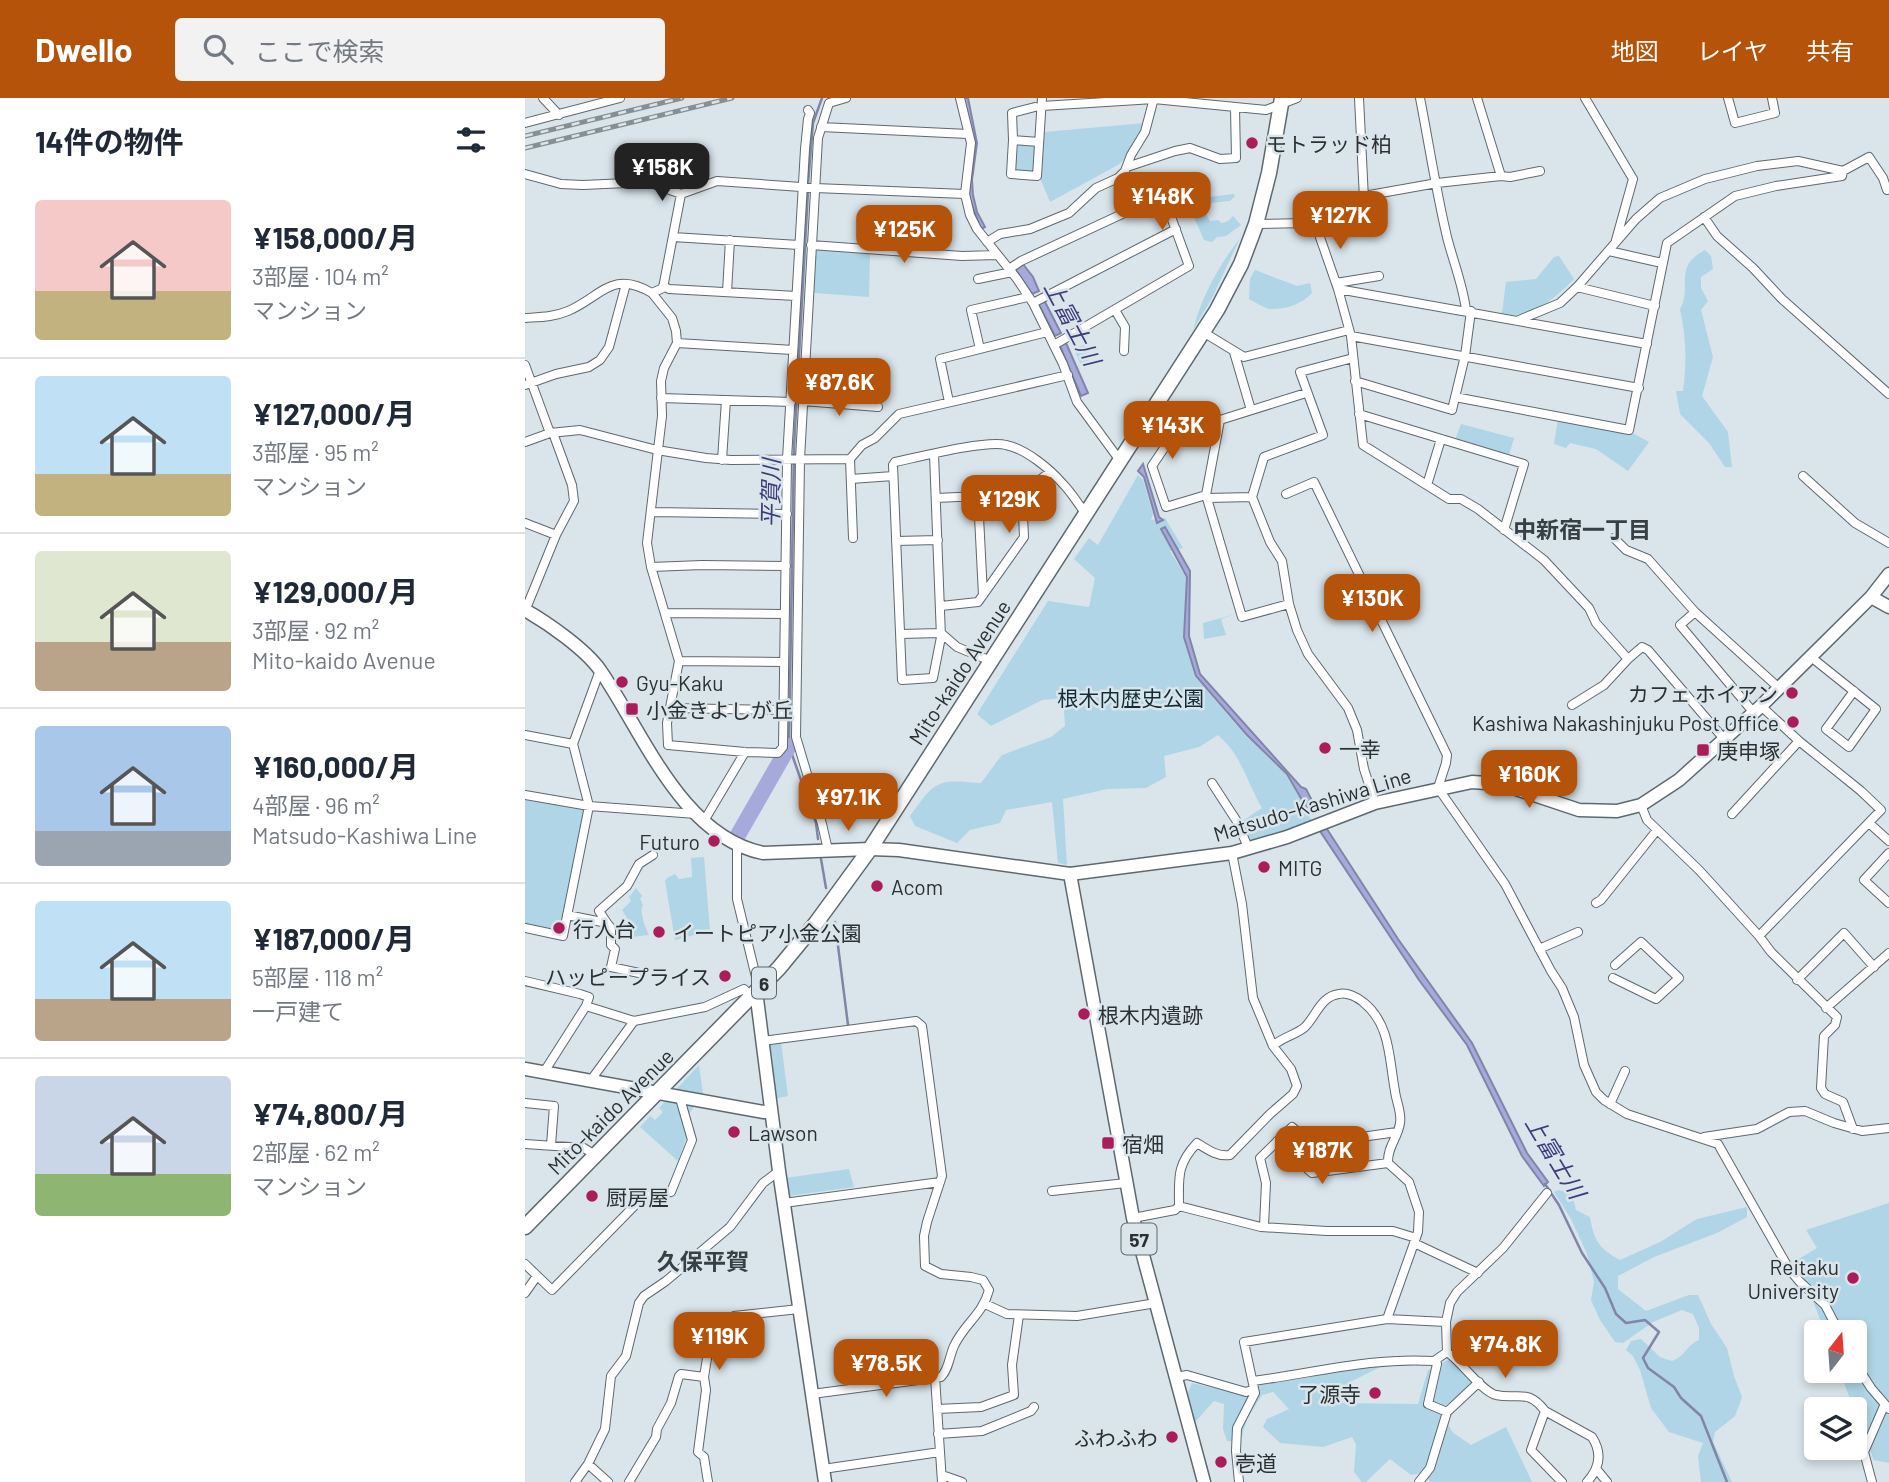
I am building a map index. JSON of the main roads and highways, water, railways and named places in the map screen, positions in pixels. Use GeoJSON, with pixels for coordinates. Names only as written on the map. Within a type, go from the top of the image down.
{"type":"FeatureCollection","features":[{"type":"Feature","properties":{"kind":"highway","name":"Mito-kaido Avenue"},"geometry":{"type":"LineString","coordinates":[[525,1227],[754,994],[817,923],[870,849],[1121,462],[1235,277],[1256,224],[1282,101]]}},
{"type":"Feature","properties":{"kind":"main road","name":"Matsudo-Kashiwa Line"},"geometry":{"type":"LineString","coordinates":[[525,610],[557,631],[600,670],[652,756],[700,817],[737,845],[763,853],[899,850],[1070,874],[1232,853],[1287,837],[1375,803],[1472,782],[1517,788],[1579,810],[1617,811],[1641,805],[1679,780],[1757,710],[1871,597],[1889,574]]}},
{"type":"Feature","properties":{"kind":"main road"},"geometry":{"type":"LineString","coordinates":[[1871,597],[1889,607]]}},
{"type":"Feature","properties":{"kind":"main road","name":"57"},"geometry":{"type":"LineString","coordinates":[[1070,874],[1133,1218],[1204,1482]]}},
{"type":"Feature","properties":{"kind":"main road"},"geometry":{"type":"LineString","coordinates":[[754,994],[824,1476]]}},
{"type":"Feature","properties":{"kind":"main road"},"geometry":{"type":"LineString","coordinates":[[525,1069],[764,1112],[771,1111]]}},
{"type":"Feature","properties":{"kind":"water"},"geometry":{"type":"Polygon","coordinates":[[[963,98],[968,98],[977,143],[972,180],[977,212],[985,227],[981,229],[969,197],[972,158],[963,98]]]}},
{"type":"Feature","properties":{"kind":"water"},"geometry":{"type":"Polygon","coordinates":[[[1023,264],[1039,291],[1032,294],[1016,270],[1023,264]]]}},
{"type":"Feature","properties":{"kind":"water"},"geometry":{"type":"Polygon","coordinates":[[[1044,300],[1061,333],[1055,336],[1038,303],[1044,300]]]}},
{"type":"Feature","properties":{"kind":"water"},"geometry":{"type":"Polygon","coordinates":[[[1066,343],[1088,393],[1081,396],[1060,346],[1066,343]]]}},
{"type":"Feature","properties":{"kind":"water"},"geometry":{"type":"Polygon","coordinates":[[[1143,464],[1159,517],[1163,520],[1157,523],[1144,477],[1138,471],[1143,464]]]}},
{"type":"Feature","properties":{"kind":"water"},"geometry":{"type":"Polygon","coordinates":[[[1165,527],[1190,571],[1189,636],[1200,674],[1301,787],[1306,789],[1318,812],[1310,814],[1287,774],[1247,735],[1196,676],[1184,637],[1187,577],[1161,529],[1165,527]]]}},
{"type":"Feature","properties":{"kind":"water"},"geometry":{"type":"Polygon","coordinates":[[[1325,826],[1398,939],[1472,1043],[1527,1153],[1548,1182],[1544,1186],[1522,1156],[1467,1045],[1419,980],[1318,828],[1325,826]]]}},
{"type":"Feature","properties":{"kind":"waterway","name":"平賀川"},"geometry":{"type":"LineString","coordinates":[[808,184],[813,123],[822,98]]}},
{"type":"Feature","properties":{"kind":"waterway","name":"平賀川"},"geometry":{"type":"LineString","coordinates":[[808,191],[794,447],[789,746],[816,823],[818,839]]}},
{"type":"Feature","properties":{"kind":"waterway","name":"平賀川"},"geometry":{"type":"LineString","coordinates":[[738,835],[789,746]]}},
{"type":"Feature","properties":{"kind":"waterway"},"geometry":{"type":"LineString","coordinates":[[821,859],[826,888]]}},
{"type":"Feature","properties":{"kind":"waterway"},"geometry":{"type":"LineString","coordinates":[[835,922],[848,1025]]}},
{"type":"Feature","properties":{"kind":"waterway","name":"上富士川"},"geometry":{"type":"LineString","coordinates":[[1545,1184],[1559,1205],[1582,1253],[1605,1288],[1616,1314],[1626,1323],[1645,1320],[1659,1332],[1643,1358],[1648,1368],[1674,1387],[1681,1398],[1701,1416],[1727,1482]]}},
{"type":"Feature","properties":{"kind":"railway"},"geometry":{"type":"LineString","coordinates":[[525,136],[682,98]]}},
{"type":"Feature","properties":{"kind":"railway"},"geometry":{"type":"LineString","coordinates":[[525,148],[732,98]]}},
{"type":"Feature","properties":{"kind":"place","name":"モトラッド柏"},"geometry":{"type":"Point","coordinates":[1252,143]}},
{"type":"Feature","properties":{"kind":"place","name":"Gyu-Kaku"},"geometry":{"type":"Point","coordinates":[622,682]}},
{"type":"Feature","properties":{"kind":"place","name":"カフェ ホイアン"},"geometry":{"type":"Point","coordinates":[1792,693]}},
{"type":"Feature","properties":{"kind":"place","name":"小金きよしが丘"},"geometry":{"type":"Point","coordinates":[632,709]}},
{"type":"Feature","properties":{"kind":"place","name":"Kashiwa Nakashinjuku Post Office"},"geometry":{"type":"Point","coordinates":[1793,722]}},
{"type":"Feature","properties":{"kind":"place","name":"一幸"},"geometry":{"type":"Point","coordinates":[1325,748]}},
{"type":"Feature","properties":{"kind":"place","name":"庚申塚"},"geometry":{"type":"Point","coordinates":[1703,750]}},
{"type":"Feature","properties":{"kind":"place","name":"Futuro"},"geometry":{"type":"Point","coordinates":[714,841]}},
{"type":"Feature","properties":{"kind":"place","name":"MITG"},"geometry":{"type":"Point","coordinates":[1264,867]}},
{"type":"Feature","properties":{"kind":"place","name":"Acom"},"geometry":{"type":"Point","coordinates":[877,886]}},
{"type":"Feature","properties":{"kind":"place","name":"行人台"},"geometry":{"type":"Point","coordinates":[559,928]}},
{"type":"Feature","properties":{"kind":"place","name":"イートピア小金公園"},"geometry":{"type":"Point","coordinates":[659,932]}},
{"type":"Feature","properties":{"kind":"place","name":"ハッピープライス"},"geometry":{"type":"Point","coordinates":[725,976]}},
{"type":"Feature","properties":{"kind":"place","name":"根木内遺跡"},"geometry":{"type":"Point","coordinates":[1084,1014]}},
{"type":"Feature","properties":{"kind":"place","name":"Lawson"},"geometry":{"type":"Point","coordinates":[734,1132]}},
{"type":"Feature","properties":{"kind":"place","name":"宿畑"},"geometry":{"type":"Point","coordinates":[1108,1143]}},
{"type":"Feature","properties":{"kind":"place","name":"厨房屋"},"geometry":{"type":"Point","coordinates":[592,1196]}},
{"type":"Feature","properties":{"kind":"place","name":"Reitaku University"},"geometry":{"type":"Point","coordinates":[1853,1278]}},
{"type":"Feature","properties":{"kind":"place","name":"了源寺"},"geometry":{"type":"Point","coordinates":[1375,1393]}},
{"type":"Feature","properties":{"kind":"place","name":"ふわふわ"},"geometry":{"type":"Point","coordinates":[1172,1437]}},
{"type":"Feature","properties":{"kind":"place","name":"壱道"},"geometry":{"type":"Point","coordinates":[1221,1462]}},
{"type":"Feature","properties":{"kind":"district","name":"中新宿一丁目"},"geometry":{"type":"Point","coordinates":[1582,529]}},
{"type":"Feature","properties":{"kind":"district","name":"久保平賀"},"geometry":{"type":"Point","coordinates":[703,1261]}},
{"type":"Feature","properties":{"kind":"park label","name":"根木内歴史公園"},"geometry":{"type":"Point","coordinates":[1131,697]}}]}
